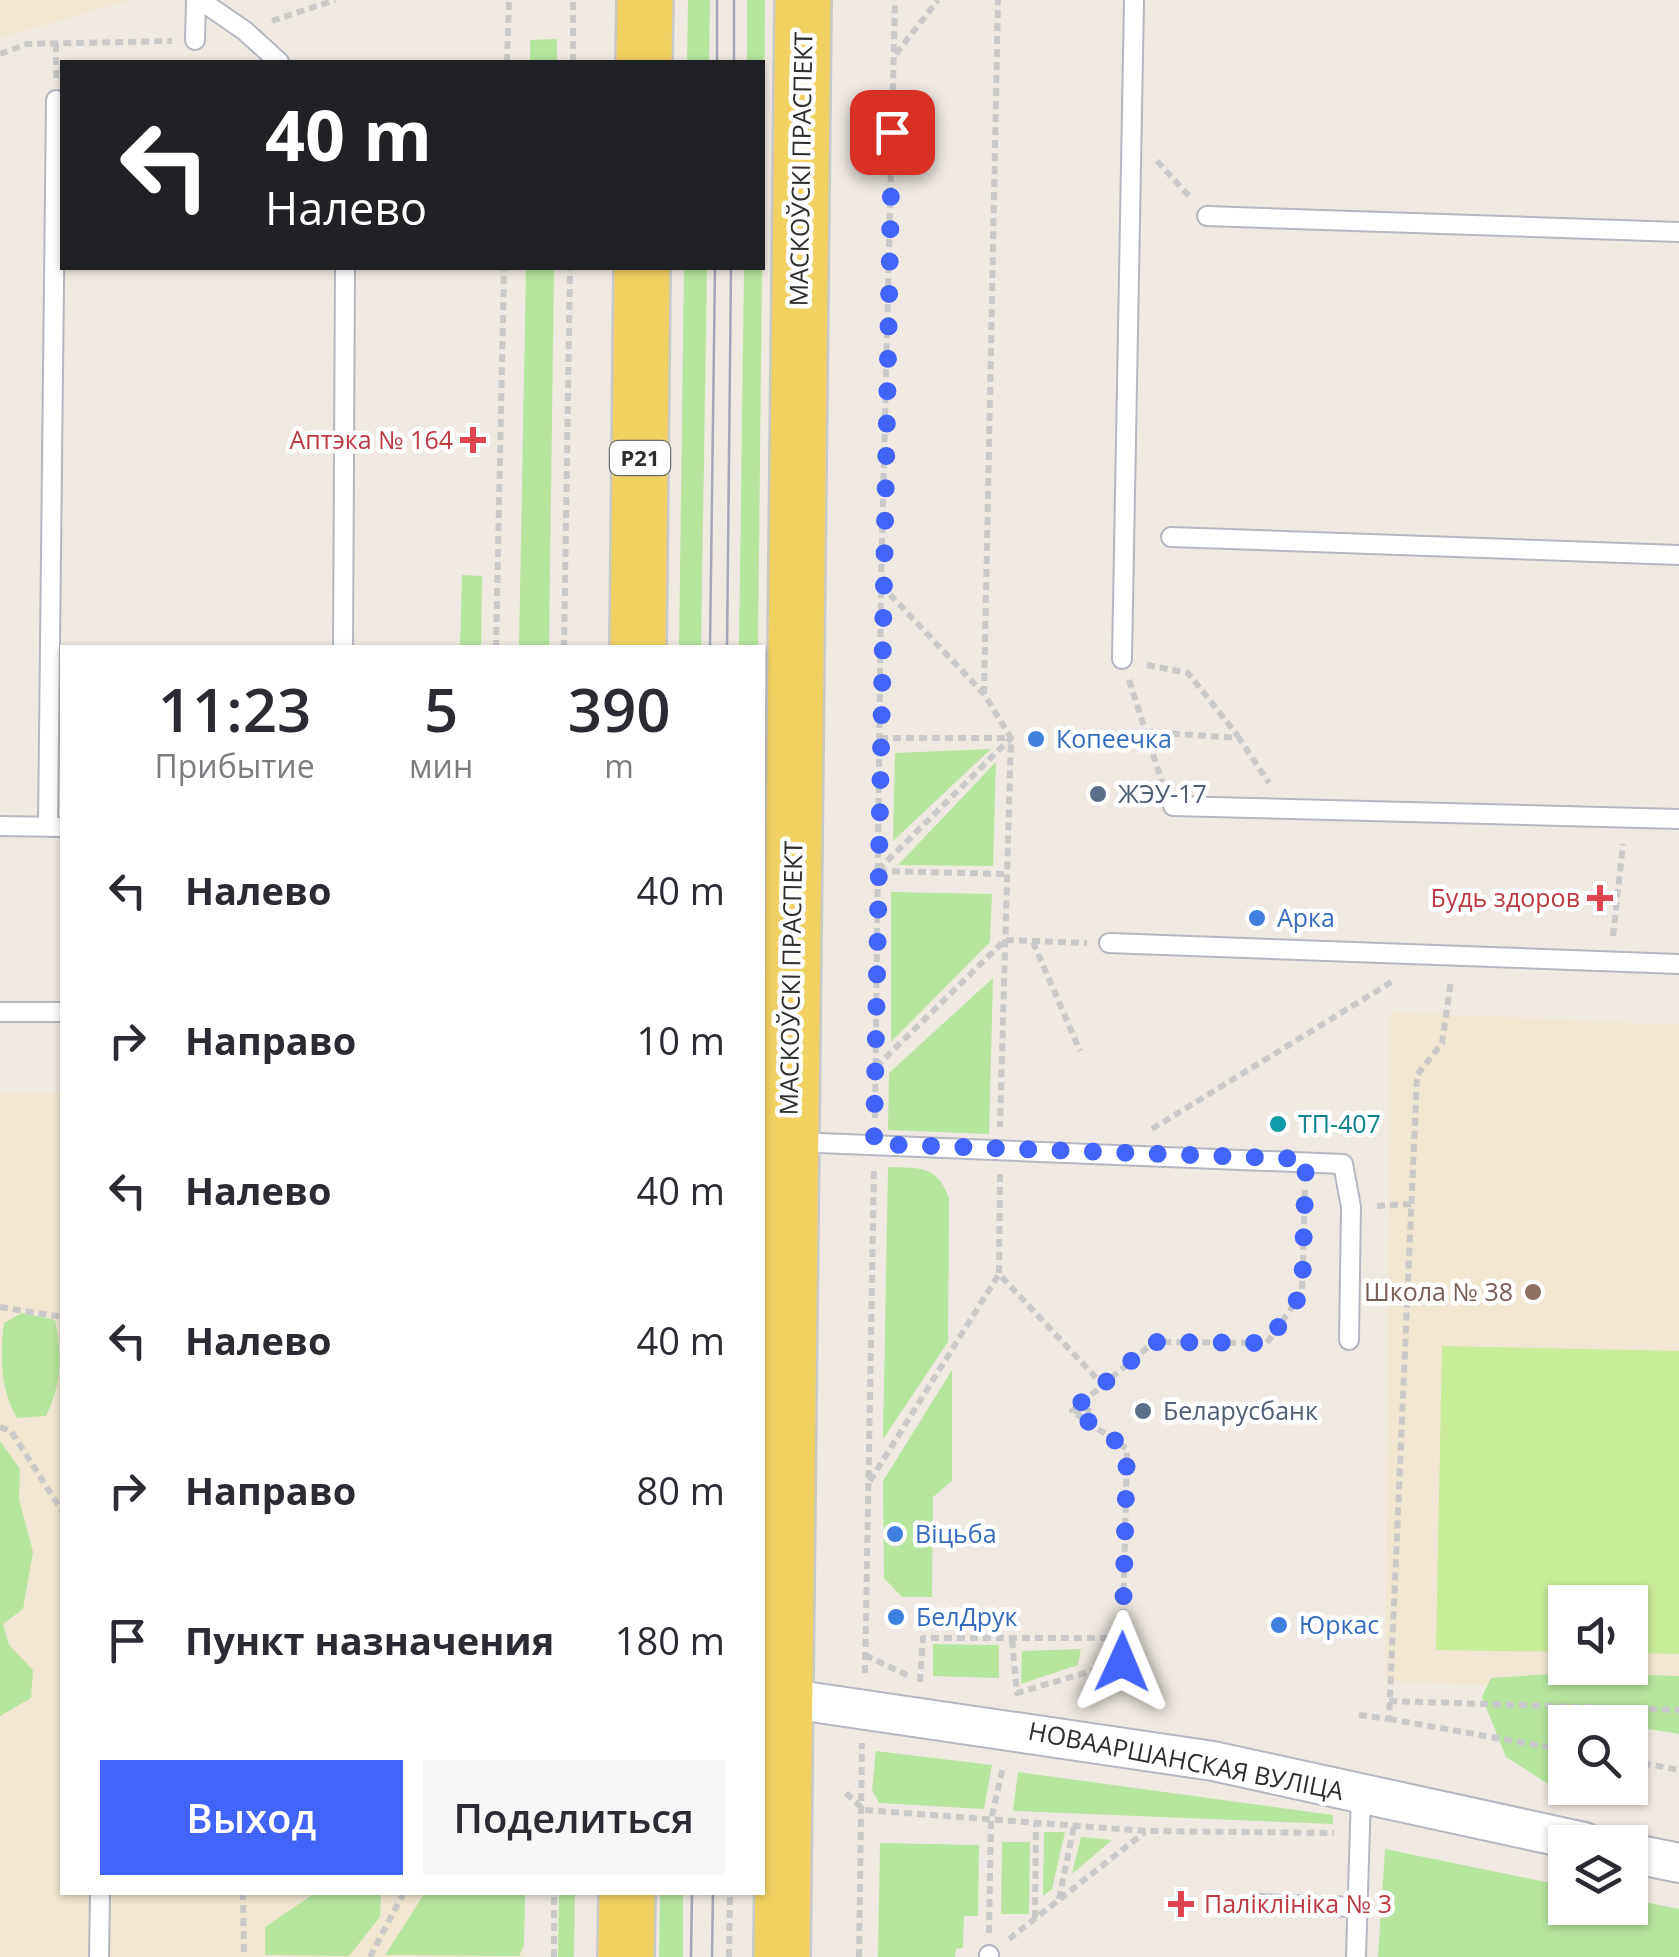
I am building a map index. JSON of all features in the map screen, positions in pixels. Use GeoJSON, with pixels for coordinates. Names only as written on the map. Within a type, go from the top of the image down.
{"type":"FeatureCollection","features":[{"type":"Feature","properties":{"kind":"main road"},"geometry":{"type":"LineString","coordinates":[[644,60],[645,0]]}},
{"type":"Feature","properties":{"kind":"main road","name":"МАСКОЎСКІ ПРАСПЕКТ"},"geometry":{"type":"LineString","coordinates":[[782,1957],[788,1141],[804,0]]}},
{"type":"Feature","properties":{"kind":"main road","name":"Р21"},"geometry":{"type":"LineString","coordinates":[[638,645],[642,270]]}},
{"type":"Feature","properties":{"kind":"main road"},"geometry":{"type":"LineString","coordinates":[[626,1957],[627,1895]]}},
{"type":"Feature","properties":{"kind":"street","name":"НОВААРШАНСКАЯ ВУЛІЦА"},"geometry":{"type":"LineString","coordinates":[[784,1698],[1147,1750],[1548,1834]]}},
{"type":"Feature","properties":{"kind":"street"},"geometry":{"type":"LineString","coordinates":[[1648,1856],[1679,1863]]}},
{"type":"Feature","properties":{"kind":"lane"},"geometry":{"type":"LineString","coordinates":[[195,40],[198,0],[245,30],[278,60]]}},
{"type":"Feature","properties":{"kind":"lane"},"geometry":{"type":"LineString","coordinates":[[1122,659],[1134,0]]}},
{"type":"Feature","properties":{"kind":"lane"},"geometry":{"type":"LineString","coordinates":[[0,826],[55,827],[56,100]]}},
{"type":"Feature","properties":{"kind":"lane"},"geometry":{"type":"LineString","coordinates":[[1206,216],[1679,232]]}},
{"type":"Feature","properties":{"kind":"lane"},"geometry":{"type":"LineString","coordinates":[[343,645],[345,270]]}},
{"type":"Feature","properties":{"kind":"lane"},"geometry":{"type":"LineString","coordinates":[[1171,537],[1679,556]]}},
{"type":"Feature","properties":{"kind":"lane"},"geometry":{"type":"LineString","coordinates":[[1173,806],[1679,819]]}},
{"type":"Feature","properties":{"kind":"lane"},"geometry":{"type":"LineString","coordinates":[[1109,943],[1679,964]]}},
{"type":"Feature","properties":{"kind":"lane"},"geometry":{"type":"LineString","coordinates":[[0,1012],[60,1012]]}},
{"type":"Feature","properties":{"kind":"lane"},"geometry":{"type":"LineString","coordinates":[[788,1141],[1306,1159],[1342,1164],[1351,1207],[1349,1340]]}},
{"type":"Feature","properties":{"kind":"lane"},"geometry":{"type":"LineString","coordinates":[[1356,1957],[1361,1794]]}},
{"type":"Feature","properties":{"kind":"lane"},"geometry":{"type":"LineString","coordinates":[[99,1957],[100,1895]]}},
{"type":"Feature","properties":{"kind":"lane"},"geometry":{"type":"LineString","coordinates":[[1257,1904],[1358,1907]]}},
{"type":"Feature","properties":{"kind":"path"},"geometry":{"type":"LineString","coordinates":[[508,60],[509,0]]}},
{"type":"Feature","properties":{"kind":"path"},"geometry":{"type":"LineString","coordinates":[[572,60],[574,0]]}},
{"type":"Feature","properties":{"kind":"path"},"geometry":{"type":"LineString","coordinates":[[866,1680],[881,584],[896,0]]}},
{"type":"Feature","properties":{"kind":"path"},"geometry":{"type":"LineString","coordinates":[[894,56],[938,0]]}},
{"type":"Feature","properties":{"kind":"path"},"geometry":{"type":"LineString","coordinates":[[984,694],[998,0]]}},
{"type":"Feature","properties":{"kind":"path"},"geometry":{"type":"LineString","coordinates":[[1132,132],[1206,216]]}},
{"type":"Feature","properties":{"kind":"path"},"geometry":{"type":"LineString","coordinates":[[496,645],[504,270]]}},
{"type":"Feature","properties":{"kind":"path"},"geometry":{"type":"LineString","coordinates":[[564,645],[570,270]]}},
{"type":"Feature","properties":{"kind":"path"},"geometry":{"type":"LineString","coordinates":[[875,1068],[1005,940],[1011,738],[984,694],[881,584]]}},
{"type":"Feature","properties":{"kind":"path"},"geometry":{"type":"LineString","coordinates":[[1122,659],[1154,765]]}},
{"type":"Feature","properties":{"kind":"path"},"geometry":{"type":"LineString","coordinates":[[1122,659],[1188,673],[1239,738],[1286,809]]}},
{"type":"Feature","properties":{"kind":"path"},"geometry":{"type":"LineString","coordinates":[[1146,732],[1239,738]]}},
{"type":"Feature","properties":{"kind":"path"},"geometry":{"type":"LineString","coordinates":[[880,738],[1011,738]]}},
{"type":"Feature","properties":{"kind":"path"},"geometry":{"type":"LineString","coordinates":[[878,871],[1011,738]]}},
{"type":"Feature","properties":{"kind":"path"},"geometry":{"type":"LineString","coordinates":[[1612,951],[1626,818]]}},
{"type":"Feature","properties":{"kind":"path"},"geometry":{"type":"LineString","coordinates":[[878,871],[1007,874]]}},
{"type":"Feature","properties":{"kind":"path"},"geometry":{"type":"LineString","coordinates":[[1005,940],[1078,943]]}},
{"type":"Feature","properties":{"kind":"path"},"geometry":{"type":"LineString","coordinates":[[1033,942],[1080,1051]]}},
{"type":"Feature","properties":{"kind":"path"},"geometry":{"type":"LineString","coordinates":[[1114,1153],[1445,954]]}},
{"type":"Feature","properties":{"kind":"path"},"geometry":{"type":"LineString","coordinates":[[1388,1719],[1417,1075],[1442,1043],[1445,954]]}},
{"type":"Feature","properties":{"kind":"path"},"geometry":{"type":"LineString","coordinates":[[1072,1410],[1154,1342],[1267,1343],[1302,1293],[1306,1159]]}},
{"type":"Feature","properties":{"kind":"path"},"geometry":{"type":"LineString","coordinates":[[868,1485],[999,1274]]}},
{"type":"Feature","properties":{"kind":"path"},"geometry":{"type":"LineString","coordinates":[[0,1307],[60,1316]]}},
{"type":"Feature","properties":{"kind":"path"},"geometry":{"type":"LineString","coordinates":[[1072,1410],[1091,1411]]}},
{"type":"Feature","properties":{"kind":"path"},"geometry":{"type":"LineString","coordinates":[[1012,1640],[1017,1693],[1122,1662],[1127,1449],[1072,1410]]}},
{"type":"Feature","properties":{"kind":"path"},"geometry":{"type":"LineString","coordinates":[[0,1427],[10,1431],[60,1508]]}},
{"type":"Feature","properties":{"kind":"path"},"geometry":{"type":"LineString","coordinates":[[920,1682],[923,1638],[1122,1638]]}},
{"type":"Feature","properties":{"kind":"path"},"geometry":{"type":"LineString","coordinates":[[1389,1701],[1679,1710]]}},
{"type":"Feature","properties":{"kind":"path"},"geometry":{"type":"LineString","coordinates":[[1359,1715],[1548,1747]]}},
{"type":"Feature","properties":{"kind":"path"},"geometry":{"type":"LineString","coordinates":[[859,1957],[862,1737]]}},
{"type":"Feature","properties":{"kind":"path"},"geometry":{"type":"LineString","coordinates":[[988,1956],[992,1820],[1006,1756]]}},
{"type":"Feature","properties":{"kind":"path"},"geometry":{"type":"LineString","coordinates":[[1648,1764],[1679,1770]]}},
{"type":"Feature","properties":{"kind":"path"},"geometry":{"type":"LineString","coordinates":[[846,1793],[864,1810],[992,1820],[1146,1831],[1360,1833]]}},
{"type":"Feature","properties":{"kind":"path"},"geometry":{"type":"LineString","coordinates":[[1034,1919],[1036,1823]]}},
{"type":"Feature","properties":{"kind":"path"},"geometry":{"type":"LineString","coordinates":[[1058,1900],[1074,1826]]}},
{"type":"Feature","properties":{"kind":"path"},"geometry":{"type":"LineString","coordinates":[[988,1956],[1146,1831]]}},
{"type":"Feature","properties":{"kind":"path"},"geometry":{"type":"LineString","coordinates":[[243,1895],[244,1957]]}},
{"type":"Feature","properties":{"kind":"path"},"geometry":{"type":"LineString","coordinates":[[370,1957],[402,1895]]}},
{"type":"Feature","properties":{"kind":"path"},"geometry":{"type":"LineString","coordinates":[[554,1895],[554,1957]]}},
{"type":"Feature","properties":{"kind":"path"},"geometry":{"type":"LineString","coordinates":[[730,1895],[730,1957]]}},
{"type":"Feature","properties":{"kind":"shaded area"},"geometry":{"type":"Polygon","coordinates":[[[0,0],[130,0],[0,38],[0,0]]]}},
{"type":"Feature","properties":{"kind":"shaded area","name":"Школа № 38"},"geometry":{"type":"Polygon","coordinates":[[[1390,1012],[1679,1025],[1679,1694],[1385,1681],[1390,1012]]]}},
{"type":"Feature","properties":{"kind":"shaded area"},"geometry":{"type":"Polygon","coordinates":[[[0,1093],[60,1093],[60,1895],[525,1895],[524,1957],[0,1957],[0,1093]]]}},
{"type":"Feature","properties":{"kind":"green space"},"geometry":{"type":"Polygon","coordinates":[[[688,0],[710,0],[709,60],[687,60],[688,0]]]}},
{"type":"Feature","properties":{"kind":"green space"},"geometry":{"type":"Polygon","coordinates":[[[747,0],[765,0],[764,60],[747,60],[747,0]]]}},
{"type":"Feature","properties":{"kind":"green space"},"geometry":{"type":"Polygon","coordinates":[[[557,39],[557,60],[530,60],[530,40],[557,39]]]}},
{"type":"Feature","properties":{"kind":"green space"},"geometry":{"type":"Polygon","coordinates":[[[526,270],[554,270],[549,645],[519,645],[526,270]]]}},
{"type":"Feature","properties":{"kind":"green space"},"geometry":{"type":"Polygon","coordinates":[[[684,270],[707,270],[701,645],[679,645],[684,270]]]}},
{"type":"Feature","properties":{"kind":"green space"},"geometry":{"type":"Polygon","coordinates":[[[744,270],[762,270],[758,645],[739,645],[744,270]]]}},
{"type":"Feature","properties":{"kind":"green space"},"geometry":{"type":"Polygon","coordinates":[[[462,575],[482,576],[481,645],[460,645],[462,575]]]}},
{"type":"Feature","properties":{"kind":"green space"},"geometry":{"type":"Polygon","coordinates":[[[991,749],[893,841],[895,753],[991,749]]]}},
{"type":"Feature","properties":{"kind":"green space"},"geometry":{"type":"Polygon","coordinates":[[[996,762],[993,866],[898,865],[996,762]]]}},
{"type":"Feature","properties":{"kind":"green space"},"geometry":{"type":"Polygon","coordinates":[[[891,892],[992,894],[990,942],[891,1042],[891,892]]]}},
{"type":"Feature","properties":{"kind":"green space"},"geometry":{"type":"Polygon","coordinates":[[[993,978],[989,1134],[888,1130],[889,1073],[993,978]]]}},
{"type":"Feature","properties":{"kind":"green space"},"geometry":{"type":"Polygon","coordinates":[[[888,1167],[933,1174],[949,1199],[948,1342],[883,1439],[888,1167]]]}},
{"type":"Feature","properties":{"kind":"green space"},"geometry":{"type":"Polygon","coordinates":[[[22,1313],[55,1320],[59,1369],[46,1416],[17,1418],[4,1384],[4,1323],[22,1313]]]}},
{"type":"Feature","properties":{"kind":"green space"},"geometry":{"type":"Polygon","coordinates":[[[1442,1346],[1679,1351],[1679,1654],[1648,1653],[1648,1585],[1548,1585],[1548,1652],[1436,1650],[1442,1346]]]}},
{"type":"Feature","properties":{"kind":"green space"},"geometry":{"type":"Polygon","coordinates":[[[952,1370],[952,1481],[933,1497],[932,1597],[902,1597],[884,1578],[883,1481],[952,1370]]]}},
{"type":"Feature","properties":{"kind":"green space"},"geometry":{"type":"Polygon","coordinates":[[[0,1441],[20,1469],[19,1499],[33,1552],[23,1609],[3,1624],[9,1645],[33,1670],[31,1698],[0,1716],[0,1441]]]}},
{"type":"Feature","properties":{"kind":"green space"},"geometry":{"type":"Polygon","coordinates":[[[933,1644],[999,1645],[999,1678],[933,1676],[933,1644]]]}},
{"type":"Feature","properties":{"kind":"green space"},"geometry":{"type":"Polygon","coordinates":[[[1081,1649],[1078,1665],[1021,1684],[1022,1651],[1081,1649]]]}},
{"type":"Feature","properties":{"kind":"green space"},"geometry":{"type":"Polygon","coordinates":[[[1548,1674],[1548,1685],[1648,1685],[1648,1675],[1679,1676],[1679,1734],[1648,1729],[1648,1705],[1548,1705],[1548,1784],[1506,1757],[1482,1697],[1491,1678],[1548,1674]]]}},
{"type":"Feature","properties":{"kind":"green space"},"geometry":{"type":"Polygon","coordinates":[[[876,1751],[992,1765],[984,1809],[879,1803],[872,1790],[876,1751]]]}},
{"type":"Feature","properties":{"kind":"green space"},"geometry":{"type":"Polygon","coordinates":[[[1018,1772],[1333,1815],[1333,1824],[1013,1811],[1018,1772]]]}},
{"type":"Feature","properties":{"kind":"green space"},"geometry":{"type":"Polygon","coordinates":[[[1044,1832],[1065,1832],[1052,1889],[1043,1896],[1044,1832]]]}},
{"type":"Feature","properties":{"kind":"green space"},"geometry":{"type":"Polygon","coordinates":[[[1081,1837],[1112,1840],[1072,1874],[1081,1837]]]}},
{"type":"Feature","properties":{"kind":"green space"},"geometry":{"type":"Polygon","coordinates":[[[1002,1842],[1030,1842],[1029,1914],[1001,1914],[1002,1842]]]}},
{"type":"Feature","properties":{"kind":"green space"},"geometry":{"type":"Polygon","coordinates":[[[880,1843],[979,1845],[978,1916],[964,1916],[963,1948],[956,1949],[955,1957],[878,1957],[880,1843]]]}},
{"type":"Feature","properties":{"kind":"green space"},"geometry":{"type":"Polygon","coordinates":[[[1385,1849],[1548,1883],[1548,1925],[1648,1925],[1648,1903],[1679,1909],[1679,1957],[1378,1957],[1385,1849]]]}},
{"type":"Feature","properties":{"kind":"green space"},"geometry":{"type":"Polygon","coordinates":[[[312,1895],[381,1895],[380,1917],[349,1956],[265,1955],[265,1927],[312,1895]]]}},
{"type":"Feature","properties":{"kind":"green space"},"geometry":{"type":"Polygon","coordinates":[[[424,1895],[525,1895],[524,1945],[519,1956],[385,1955],[424,1895]]]}},
{"type":"Feature","properties":{"kind":"green space"},"geometry":{"type":"Polygon","coordinates":[[[559,1895],[575,1895],[574,1957],[558,1957],[559,1895]]]}},
{"type":"Feature","properties":{"kind":"green space"},"geometry":{"type":"Polygon","coordinates":[[[660,1895],[683,1895],[683,1957],[659,1957],[660,1895]]]}},
{"type":"Feature","properties":{"kind":"tram line"},"geometry":{"type":"LineString","coordinates":[[717,0],[717,60]]}},
{"type":"Feature","properties":{"kind":"tram line"},"geometry":{"type":"LineString","coordinates":[[734,0],[734,60]]}},
{"type":"Feature","properties":{"kind":"tram line"},"geometry":{"type":"LineString","coordinates":[[710,645],[715,270]]}},
{"type":"Feature","properties":{"kind":"tram line"},"geometry":{"type":"LineString","coordinates":[[727,645],[731,270]]}},
{"type":"Feature","properties":{"kind":"tram line"},"geometry":{"type":"LineString","coordinates":[[691,1957],[692,1895]]}},
{"type":"Feature","properties":{"kind":"tram line"},"geometry":{"type":"LineString","coordinates":[[712,1957],[713,1895]]}},
{"type":"Feature","properties":{"kind":"place","name":"Аптэка № 164"},"geometry":{"type":"Point","coordinates":[473,440]}},
{"type":"Feature","properties":{"kind":"place","name":"Копеечка"},"geometry":{"type":"Point","coordinates":[1036,739]}},
{"type":"Feature","properties":{"kind":"place","name":"ЖЭУ-17"},"geometry":{"type":"Point","coordinates":[1098,794]}},
{"type":"Feature","properties":{"kind":"place","name":"Будь здоров"},"geometry":{"type":"Point","coordinates":[1600,898]}},
{"type":"Feature","properties":{"kind":"place","name":"Арка"},"geometry":{"type":"Point","coordinates":[1257,918]}},
{"type":"Feature","properties":{"kind":"place","name":"ТП-407"},"geometry":{"type":"Point","coordinates":[1278,1124]}},
{"type":"Feature","properties":{"kind":"place","name":"Школа № 38"},"geometry":{"type":"Point","coordinates":[1533,1292]}},
{"type":"Feature","properties":{"kind":"place","name":"Беларусбанк"},"geometry":{"type":"Point","coordinates":[1143,1411]}},
{"type":"Feature","properties":{"kind":"place","name":"Віцьба"},"geometry":{"type":"Point","coordinates":[895,1534]}},
{"type":"Feature","properties":{"kind":"place","name":"БелДрук"},"geometry":{"type":"Point","coordinates":[896,1617]}},
{"type":"Feature","properties":{"kind":"place","name":"Юркас"},"geometry":{"type":"Point","coordinates":[1279,1625]}},
{"type":"Feature","properties":{"kind":"place","name":"Паліклініка № 3"},"geometry":{"type":"Point","coordinates":[1181,1904]}},
{"type":"Feature","properties":{"kind":"route"},"geometry":{"type":"LineString","coordinates":[[892,132],[874,1144],[1306,1159],[1302,1293],[1267,1343],[1154,1342],[1072,1410],[1127,1449],[1122,1662]]}}]}
